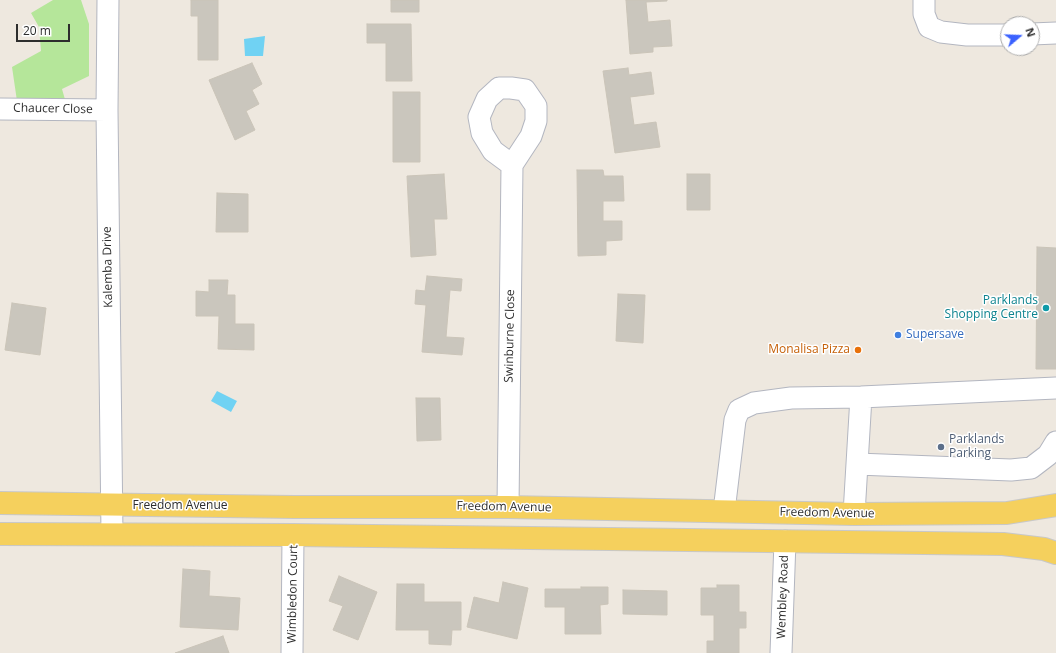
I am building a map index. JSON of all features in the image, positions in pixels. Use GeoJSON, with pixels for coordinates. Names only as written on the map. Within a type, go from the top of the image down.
{"type":"FeatureCollection","features":[{"type":"Feature","properties":{"kind":"main road","name":"Freedom Avenue"},"geometry":{"type":"LineString","coordinates":[[0,503],[508,507],[854,514],[1007,514],[1056,505]]}},
{"type":"Feature","properties":{"kind":"main road"},"geometry":{"type":"LineString","coordinates":[[614,539],[724,511]]}},
{"type":"Feature","properties":{"kind":"main road"},"geometry":{"type":"LineString","coordinates":[[0,534],[293,535],[1003,544],[1044,549],[1056,553]]}},
{"type":"Feature","properties":{"kind":"street","name":"Kalemba Drive"},"geometry":{"type":"LineString","coordinates":[[108,0],[107,110],[112,534]]}},
{"type":"Feature","properties":{"kind":"street"},"geometry":{"type":"LineString","coordinates":[[924,0],[924,14],[929,27],[941,32],[967,35],[1000,35]]}},
{"type":"Feature","properties":{"kind":"street"},"geometry":{"type":"LineString","coordinates":[[1040,34],[1056,33]]}},
{"type":"Feature","properties":{"kind":"street","name":"Chaucer Close"},"geometry":{"type":"LineString","coordinates":[[0,109],[107,110]]}},
{"type":"Feature","properties":{"kind":"street","name":"Swinburne Close"},"geometry":{"type":"LineString","coordinates":[[508,507],[512,165]]}},
{"type":"Feature","properties":{"kind":"street"},"geometry":{"type":"LineString","coordinates":[[724,511],[735,420],[739,410],[754,403],[791,398],[861,398],[1056,388]]}},
{"type":"Feature","properties":{"kind":"street"},"geometry":{"type":"LineString","coordinates":[[854,514],[861,398]]}},
{"type":"Feature","properties":{"kind":"street"},"geometry":{"type":"LineString","coordinates":[[857,464],[1018,470],[1031,468],[1048,455],[1056,442]]}},
{"type":"Feature","properties":{"kind":"street","name":"Wimbledon Court"},"geometry":{"type":"LineString","coordinates":[[292,653],[293,535]]}},
{"type":"Feature","properties":{"kind":"street","name":"Wembley Road"},"geometry":{"type":"LineString","coordinates":[[781,653],[784,541]]}},
{"type":"Feature","properties":{"kind":"green space"},"geometry":{"type":"Polygon","coordinates":[[[53,0],[81,0],[89,24],[89,76],[62,89],[66,103],[17,101],[12,67],[41,51],[39,27],[31,13],[53,0]]]}},
{"type":"Feature","properties":{"kind":"water"},"geometry":{"type":"Polygon","coordinates":[[[265,36],[263,56],[245,56],[244,39],[265,36]]]}},
{"type":"Feature","properties":{"kind":"water"},"geometry":{"type":"Polygon","coordinates":[[[217,391],[237,401],[231,412],[211,401],[217,391]]]}},
{"type":"Feature","properties":{"kind":"building"},"geometry":{"type":"Polygon","coordinates":[[[191,0],[218,0],[218,60],[198,60],[198,16],[191,16],[191,0]]]}},
{"type":"Feature","properties":{"kind":"building"},"geometry":{"type":"Polygon","coordinates":[[[391,0],[419,0],[419,12],[391,12],[391,0]]]}},
{"type":"Feature","properties":{"kind":"building"},"geometry":{"type":"Polygon","coordinates":[[[626,0],[667,0],[646,2],[648,22],[670,20],[672,46],[653,47],[653,52],[630,54],[626,0]]]}},
{"type":"Feature","properties":{"kind":"building"},"geometry":{"type":"Polygon","coordinates":[[[367,24],[411,24],[412,81],[386,81],[386,43],[367,43],[367,24]]]}},
{"type":"Feature","properties":{"kind":"building"},"geometry":{"type":"Polygon","coordinates":[[[252,63],[262,84],[252,90],[259,104],[246,111],[255,130],[235,140],[209,80],[252,63]]]}},
{"type":"Feature","properties":{"kind":"building"},"geometry":{"type":"Polygon","coordinates":[[[628,68],[629,75],[651,72],[654,94],[630,97],[634,125],[656,122],[660,147],[615,153],[603,71],[628,68]]]}},
{"type":"Feature","properties":{"kind":"building"},"geometry":{"type":"Polygon","coordinates":[[[393,92],[420,92],[420,162],[393,162],[393,92]]]}},
{"type":"Feature","properties":{"kind":"building"},"geometry":{"type":"Polygon","coordinates":[[[577,170],[603,170],[604,176],[623,176],[624,201],[603,201],[603,221],[622,221],[622,240],[606,241],[606,255],[578,256],[577,170]]]}},
{"type":"Feature","properties":{"kind":"building"},"geometry":{"type":"Polygon","coordinates":[[[444,174],[447,219],[434,219],[436,255],[411,257],[407,176],[444,174]]]}},
{"type":"Feature","properties":{"kind":"building"},"geometry":{"type":"Polygon","coordinates":[[[687,174],[710,174],[710,210],[687,210],[687,174]]]}},
{"type":"Feature","properties":{"kind":"building"},"geometry":{"type":"Polygon","coordinates":[[[217,193],[248,194],[248,232],[216,232],[217,193]]]}},
{"type":"Feature","properties":{"kind":"building","name":"Parklands Shopping Centre"},"geometry":{"type":"Polygon","coordinates":[[[1037,247],[1056,248],[1056,369],[1036,369],[1037,247]]]}},
{"type":"Feature","properties":{"kind":"building"},"geometry":{"type":"Polygon","coordinates":[[[427,276],[462,279],[461,291],[450,290],[446,337],[464,338],[462,355],[422,352],[426,305],[415,304],[416,290],[425,291],[427,276]]]}},
{"type":"Feature","properties":{"kind":"building"},"geometry":{"type":"Polygon","coordinates":[[[209,280],[228,280],[227,295],[235,295],[235,324],[254,324],[254,350],[218,349],[219,316],[196,316],[196,291],[209,292],[209,280]]]}},
{"type":"Feature","properties":{"kind":"building"},"geometry":{"type":"Polygon","coordinates":[[[618,294],[645,295],[643,343],[616,341],[618,294]]]}},
{"type":"Feature","properties":{"kind":"building"},"geometry":{"type":"Polygon","coordinates":[[[12,303],[46,308],[40,355],[5,350],[12,303]]]}},
{"type":"Feature","properties":{"kind":"building"},"geometry":{"type":"Polygon","coordinates":[[[416,398],[440,398],[441,440],[417,441],[416,398]]]}},
{"type":"Feature","properties":{"kind":"building"},"geometry":{"type":"Polygon","coordinates":[[[183,569],[210,571],[209,596],[240,598],[238,630],[180,627],[183,569]]]}},
{"type":"Feature","properties":{"kind":"building"},"geometry":{"type":"Polygon","coordinates":[[[339,576],[377,592],[358,640],[333,630],[343,606],[329,601],[339,576]]]}},
{"type":"Feature","properties":{"kind":"building"},"geometry":{"type":"Polygon","coordinates":[[[503,582],[528,588],[517,639],[467,627],[474,597],[499,603],[503,582]]]}},
{"type":"Feature","properties":{"kind":"building"},"geometry":{"type":"Polygon","coordinates":[[[397,584],[424,584],[424,602],[461,602],[461,630],[452,630],[451,645],[429,644],[429,630],[396,630],[397,584]]]}},
{"type":"Feature","properties":{"kind":"building"},"geometry":{"type":"Polygon","coordinates":[[[717,585],[739,585],[739,612],[746,612],[746,628],[739,628],[739,653],[707,653],[707,641],[714,641],[714,615],[701,615],[701,588],[717,588],[717,585]]]}},
{"type":"Feature","properties":{"kind":"building"},"geometry":{"type":"Polygon","coordinates":[[[581,587],[608,587],[608,604],[600,605],[601,634],[565,634],[565,607],[545,607],[545,589],[581,589],[581,587]]]}},
{"type":"Feature","properties":{"kind":"building"},"geometry":{"type":"Polygon","coordinates":[[[623,590],[667,591],[667,615],[623,614],[623,590]]]}},
{"type":"Feature","properties":{"kind":"building"},"geometry":{"type":"Polygon","coordinates":[[[223,636],[229,653],[175,653],[223,636]]]}},
{"type":"Feature","properties":{"kind":"place","name":"Parklands Shopping Centre"},"geometry":{"type":"Point","coordinates":[1046,308]}},
{"type":"Feature","properties":{"kind":"place","name":"Supersave"},"geometry":{"type":"Point","coordinates":[898,335]}},
{"type":"Feature","properties":{"kind":"place","name":"Monalisa Pizza"},"geometry":{"type":"Point","coordinates":[858,350]}},
{"type":"Feature","properties":{"kind":"place","name":"Parklands Parking"},"geometry":{"type":"Point","coordinates":[941,447]}}]}
